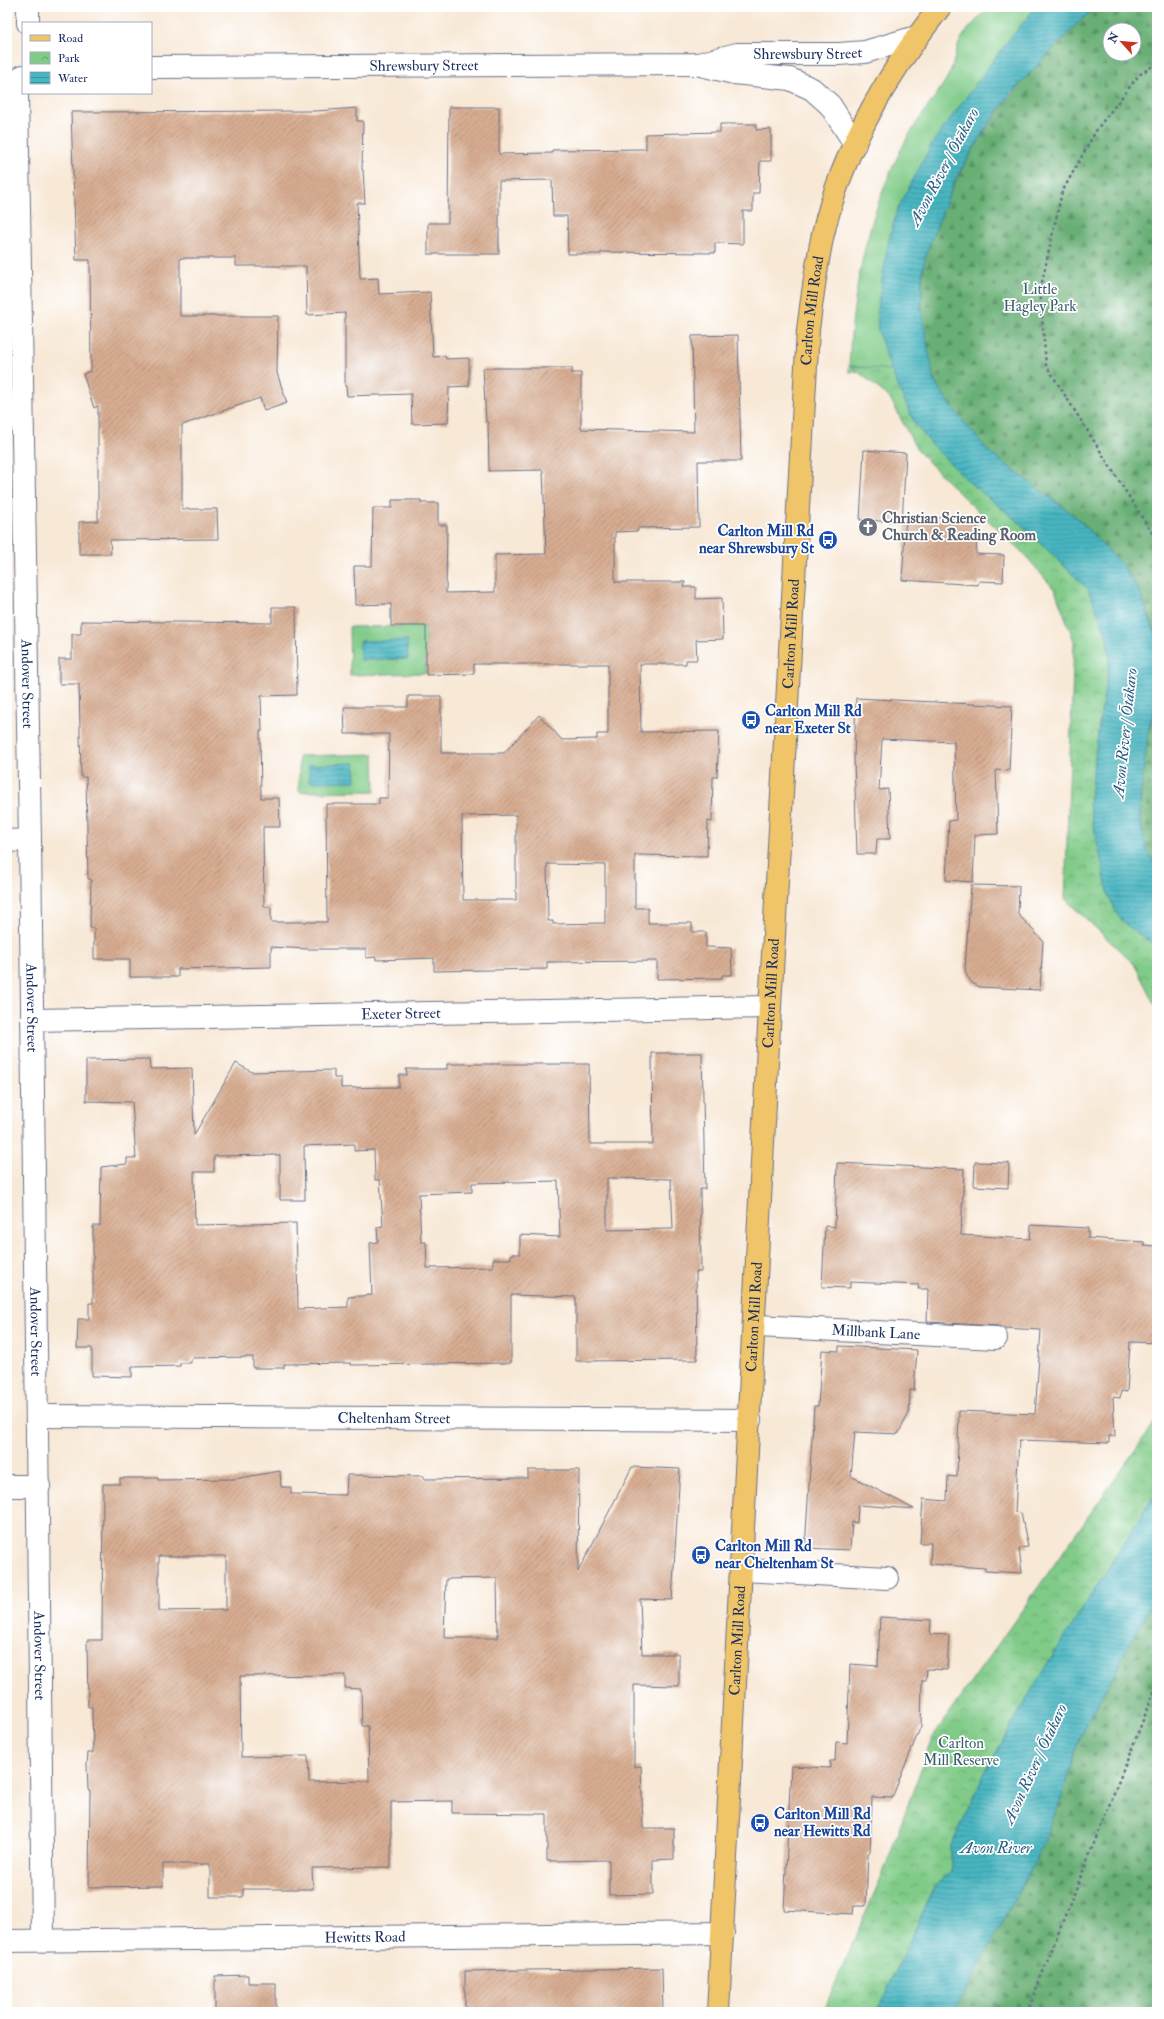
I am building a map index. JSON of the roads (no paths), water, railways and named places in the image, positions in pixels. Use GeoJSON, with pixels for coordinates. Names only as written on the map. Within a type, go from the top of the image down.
{"type":"FeatureCollection","features":[{"type":"Feature","properties":{"kind":"main road","name":"Carlton Mill Road"},"geometry":{"type":"LineString","coordinates":[[718,2012],[743,1570],[770,1007],[808,330],[814,276],[823,233],[843,172],[855,144],[892,75],[916,38],[940,7]]}},
{"type":"Feature","properties":{"kind":"street"},"geometry":{"type":"LineString","coordinates":[[28,7],[28,22]]}},
{"type":"Feature","properties":{"kind":"street","name":"Shrewsbury Street"},"geometry":{"type":"LineString","coordinates":[[152,67],[698,64],[737,54],[839,54],[865,52],[916,38]]}},
{"type":"Feature","properties":{"kind":"street","name":"Shrewsbury Street"},"geometry":{"type":"LineString","coordinates":[[698,64],[734,74],[790,79],[812,89],[830,105],[855,144]]}},
{"type":"Feature","properties":{"kind":"street","name":"Andover Street"},"geometry":{"type":"LineString","coordinates":[[16,79],[15,393],[30,840],[39,1486],[43,1940]]}},
{"type":"Feature","properties":{"kind":"street"},"geometry":{"type":"LineString","coordinates":[[7,841],[30,840]]}},
{"type":"Feature","properties":{"kind":"street","name":"Exeter Street"},"geometry":{"type":"LineString","coordinates":[[32,1020],[770,1007]]}},
{"type":"Feature","properties":{"kind":"street","name":"Millbank Lane"},"geometry":{"type":"LineString","coordinates":[[755,1326],[996,1338]]}},
{"type":"Feature","properties":{"kind":"street","name":"Cheltenham Street"},"geometry":{"type":"LineString","coordinates":[[38,1416],[750,1420]]}},
{"type":"Feature","properties":{"kind":"street"},"geometry":{"type":"LineString","coordinates":[[7,1486],[39,1486]]}},
{"type":"Feature","properties":{"kind":"street"},"geometry":{"type":"LineString","coordinates":[[743,1570],[887,1578]]}},
{"type":"Feature","properties":{"kind":"street","name":"Hewitts Road"},"geometry":{"type":"LineString","coordinates":[[7,1941],[723,1933]]}},
{"type":"Feature","properties":{"kind":"water","name":"Avon River / Ōtākaro"},"geometry":{"type":"Polygon","coordinates":[[[1036,7],[1096,7],[1080,21],[1011,93],[987,126],[956,178],[927,251],[922,273],[921,308],[934,381],[956,412],[989,452],[1076,517],[1122,565],[1139,591],[1157,638],[1157,693],[1148,733],[1140,800],[1140,820],[1147,850],[1157,865],[1157,948],[1152,942],[1133,931],[1118,916],[1109,897],[1089,805],[1100,719],[1110,658],[1106,633],[1088,589],[1020,523],[969,482],[934,447],[915,424],[891,370],[878,330],[877,310],[888,244],[897,210],[933,142],[1007,42],[1036,7]]]}},
{"type":"Feature","properties":{"kind":"water"},"geometry":{"type":"Polygon","coordinates":[[[407,640],[408,659],[360,660],[360,641],[407,640]]]}},
{"type":"Feature","properties":{"kind":"water"},"geometry":{"type":"Polygon","coordinates":[[[355,763],[356,781],[309,782],[309,765],[355,763]]]}},
{"type":"Feature","properties":{"kind":"water","name":"Avon River"},"geometry":{"type":"Polygon","coordinates":[[[1157,1491],[1157,1594],[1085,1727],[1076,1747],[1062,1796],[1035,1862],[954,2012],[877,2012],[935,1887],[951,1872],[951,1846],[984,1774],[1037,1681],[1157,1491]]]}},
{"type":"Feature","properties":{"kind":"place","name":"Christian Science Church & Reading Room"},"geometry":{"type":"Point","coordinates":[868,527]}},
{"type":"Feature","properties":{"kind":"place","name":"Carlton Mill Rd near Shrewsbury St"},"geometry":{"type":"Point","coordinates":[828,540]}},
{"type":"Feature","properties":{"kind":"place","name":"Carlton Mill Rd near Exeter St"},"geometry":{"type":"Point","coordinates":[751,720]}},
{"type":"Feature","properties":{"kind":"place","name":"Carlton Mill Rd near Cheltenham St"},"geometry":{"type":"Point","coordinates":[701,1555]}},
{"type":"Feature","properties":{"kind":"place","name":"Carlton Mill Rd near Hewitts Rd"},"geometry":{"type":"Point","coordinates":[760,1823]}},
{"type":"Feature","properties":{"kind":"park label","name":"Little Hagley Park"},"geometry":{"type":"Point","coordinates":[1040,298]}},
{"type":"Feature","properties":{"kind":"park label","name":"Carlton Mill Reserve"},"geometry":{"type":"Point","coordinates":[961,1752]}}]}
